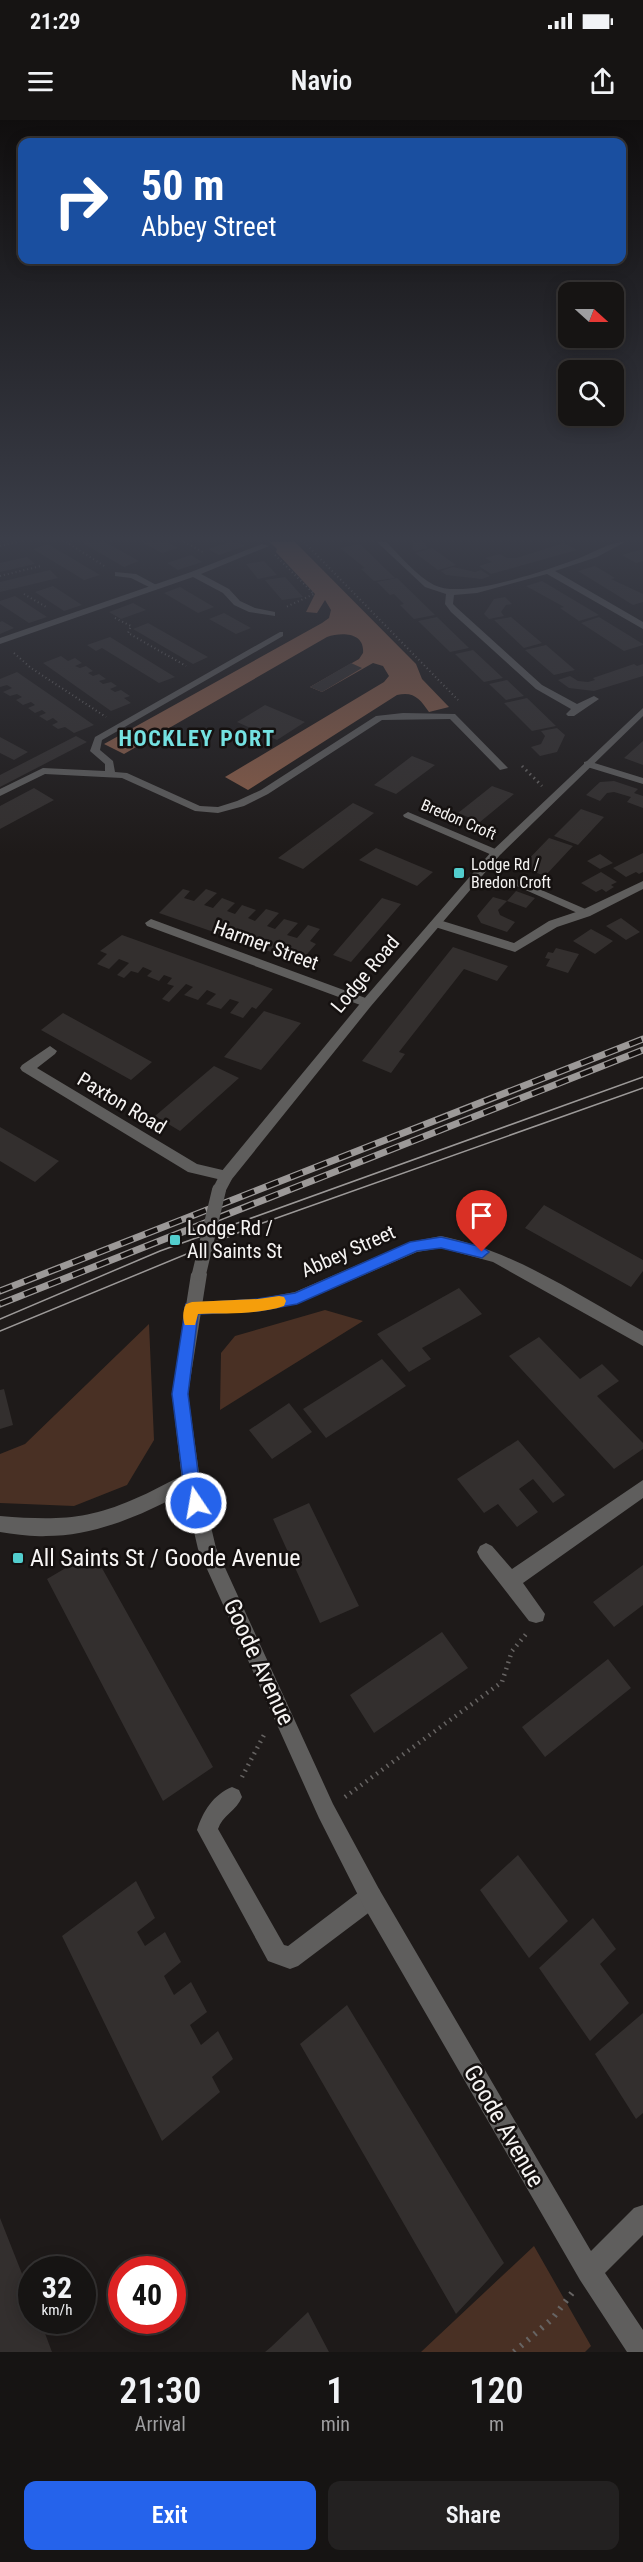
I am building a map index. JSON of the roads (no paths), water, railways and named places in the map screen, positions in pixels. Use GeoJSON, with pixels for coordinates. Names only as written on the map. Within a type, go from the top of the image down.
{"type":"FeatureCollection","features":[{"type":"Feature","properties":{"kind":"street"},"geometry":{"type":"LineString","coordinates":[[494,646],[539,687],[574,711],[594,699]]}},
{"type":"Feature","properties":{"kind":"street","name":"Lodge Road"},"geometry":{"type":"LineString","coordinates":[[192,1308],[223,1183],[367,1003],[496,853],[643,711]]}},
{"type":"Feature","properties":{"kind":"street"},"geometry":{"type":"LineString","coordinates":[[588,764],[643,781]]}},
{"type":"Feature","properties":{"kind":"street","name":"Bredon Croft"},"geometry":{"type":"LineString","coordinates":[[408,815],[496,853]]}},
{"type":"Feature","properties":{"kind":"street"},"geometry":{"type":"LineString","coordinates":[[436,923],[515,948],[553,924],[586,913],[643,884]]}},
{"type":"Feature","properties":{"kind":"street","name":"Harmer Street"},"geometry":{"type":"LineString","coordinates":[[151,923],[367,1003]]}},
{"type":"Feature","properties":{"kind":"street","name":"Paxton Road"},"geometry":{"type":"LineString","coordinates":[[50,1051],[27,1068],[193,1168],[223,1183]]}},
{"type":"Feature","properties":{"kind":"street","name":"Abbey Street"},"geometry":{"type":"LineString","coordinates":[[192,1308],[258,1305],[297,1298],[415,1246],[441,1242],[466,1247],[498,1258],[643,1339]]}},
{"type":"Feature","properties":{"kind":"street","name":"Goode Avenue"},"geometry":{"type":"LineString","coordinates":[[192,1308],[180,1394],[191,1480],[207,1549],[326,1811],[371,1897],[589,2271],[642,2352]]}},
{"type":"Feature","properties":{"kind":"street"},"geometry":{"type":"LineString","coordinates":[[0,1524],[48,1528],[93,1522],[147,1503],[191,1480]]}},
{"type":"Feature","properties":{"kind":"street"},"geometry":{"type":"LineString","coordinates":[[509,1582],[643,1488]]}},
{"type":"Feature","properties":{"kind":"street"},"geometry":{"type":"LineString","coordinates":[[486,1552],[536,1614]]}},
{"type":"Feature","properties":{"kind":"street"},"geometry":{"type":"LineString","coordinates":[[232,1797],[212,1816],[207,1830],[276,1953],[290,1958],[371,1897]]}},
{"type":"Feature","properties":{"kind":"street"},"geometry":{"type":"LineString","coordinates":[[589,2271],[643,2217]]}},
{"type":"Feature","properties":{"kind":"lane"},"geometry":{"type":"LineString","coordinates":[[110,774],[110,763],[94,751],[98,739],[259,646]]}},
{"type":"Feature","properties":{"kind":"lane"},"geometry":{"type":"LineString","coordinates":[[0,794],[43,771],[110,774],[124,775],[198,809],[209,812],[231,808],[258,796],[381,717],[452,716],[503,768]]}},
{"type":"Feature","properties":{"kind":"lane"},"geometry":{"type":"LineString","coordinates":[[516,882],[586,913]]}},
{"type":"Feature","properties":{"kind":"tram line"},"geometry":{"type":"LineString","coordinates":[[0,1319],[160,1251],[643,1077]]}},
{"type":"Feature","properties":{"kind":"tram line"},"geometry":{"type":"LineString","coordinates":[[0,1331],[257,1225],[643,1088]]}},
{"type":"Feature","properties":{"kind":"railway"},"geometry":{"type":"LineString","coordinates":[[0,1291],[643,1039]]}},
{"type":"Feature","properties":{"kind":"railway"},"geometry":{"type":"LineString","coordinates":[[0,1304],[643,1050]]}},
{"type":"Feature","properties":{"kind":"place","name":"Lodge Rd / Bredon Croft"},"geometry":{"type":"Point","coordinates":[459,873]}},
{"type":"Feature","properties":{"kind":"place","name":"Lodge Rd / All Saints St"},"geometry":{"type":"Point","coordinates":[175,1240]}},
{"type":"Feature","properties":{"kind":"place","name":"All Saints St / Goode Avenue"},"geometry":{"type":"Point","coordinates":[18,1558]}},
{"type":"Feature","properties":{"kind":"district","name":"HOCKLEY PORT"},"geometry":{"type":"Point","coordinates":[197,738]}}]}
